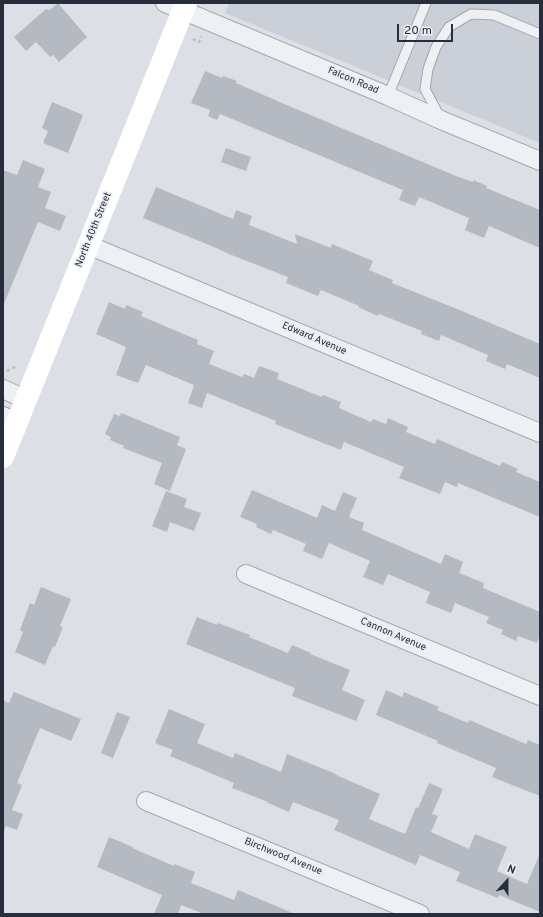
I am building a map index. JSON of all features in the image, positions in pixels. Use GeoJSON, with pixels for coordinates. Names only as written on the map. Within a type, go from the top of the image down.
{"type":"FeatureCollection","features":[{"type":"Feature","properties":{"kind":"street","name":"Falcon Road"},"geometry":{"type":"LineString","coordinates":[[178,5],[214,23],[540,161]]}},
{"type":"Feature","properties":{"kind":"street","name":"North 40th Street"},"geometry":{"type":"LineString","coordinates":[[3,457],[10,419],[26,400],[88,246],[178,5]]}},
{"type":"Feature","properties":{"kind":"street","name":"Edward Avenue"},"geometry":{"type":"LineString","coordinates":[[88,246],[540,433]]}},
{"type":"Feature","properties":{"kind":"street"},"geometry":{"type":"LineString","coordinates":[[3,389],[26,400]]}},
{"type":"Feature","properties":{"kind":"street","name":"Cannon Avenue"},"geometry":{"type":"LineString","coordinates":[[246,574],[540,696]]}},
{"type":"Feature","properties":{"kind":"street","name":"Birchwood Avenue"},"geometry":{"type":"LineString","coordinates":[[146,801],[420,914]]}},
{"type":"Feature","properties":{"kind":"lane"},"geometry":{"type":"LineString","coordinates":[[388,96],[426,3]]}},
{"type":"Feature","properties":{"kind":"lane"},"geometry":{"type":"LineString","coordinates":[[441,120],[425,89],[428,69],[436,48],[449,27],[471,14],[494,15],[540,34]]}},
{"type":"Feature","properties":{"kind":"shaded area"},"geometry":{"type":"Polygon","coordinates":[[[229,3],[540,3],[540,143],[225,13],[229,3]]]}},
{"type":"Feature","properties":{"kind":"building"},"geometry":{"type":"Polygon","coordinates":[[[58,3],[87,37],[59,62],[53,55],[50,57],[36,42],[26,51],[14,37],[46,9],[50,10],[58,3]]]}},
{"type":"Feature","properties":{"kind":"building"},"geometry":{"type":"Polygon","coordinates":[[[205,71],[222,78],[223,76],[237,81],[236,83],[289,106],[456,176],[473,182],[473,180],[487,186],[486,188],[540,210],[540,248],[489,226],[484,238],[465,230],[469,218],[419,197],[415,206],[399,200],[403,190],[220,114],[217,120],[208,116],[210,110],[191,103],[205,71]]]}},
{"type":"Feature","properties":{"kind":"building"},"geometry":{"type":"Polygon","coordinates":[[[52,102],[83,115],[68,153],[43,143],[48,131],[42,128],[52,102]]]}},
{"type":"Feature","properties":{"kind":"building"},"geometry":{"type":"Polygon","coordinates":[[[226,148],[251,157],[246,171],[221,162],[226,148]]]}},
{"type":"Feature","properties":{"kind":"building"},"geometry":{"type":"Polygon","coordinates":[[[23,160],[45,169],[38,187],[51,192],[45,208],[66,216],[60,231],[38,222],[3,306],[3,170],[17,175],[23,160]]]}},
{"type":"Feature","properties":{"kind":"building"},"geometry":{"type":"Polygon","coordinates":[[[156,187],[233,219],[236,210],[252,216],[249,225],[297,244],[295,234],[331,248],[332,244],[373,261],[369,270],[393,280],[392,283],[540,344],[540,378],[507,364],[505,369],[486,361],[488,355],[441,335],[439,341],[421,334],[422,331],[379,314],[378,316],[358,307],[359,306],[321,290],[318,296],[286,283],[288,277],[143,218],[156,187]]]}},
{"type":"Feature","properties":{"kind":"building"},"geometry":{"type":"Polygon","coordinates":[[[109,302],[125,309],[126,305],[143,312],[141,316],[198,340],[197,344],[214,351],[209,364],[242,377],[244,374],[254,378],[259,366],[279,373],[277,379],[322,397],[323,395],[341,402],[339,408],[371,422],[373,419],[386,424],[388,418],[408,427],[406,432],[435,444],[437,439],[500,466],[502,462],[518,469],[516,472],[540,482],[540,517],[458,483],[457,487],[445,482],[440,494],[399,478],[404,467],[344,442],[341,450],[275,424],[276,421],[207,393],[202,408],[188,403],[194,385],[146,365],[138,383],[116,375],[126,347],[96,334],[109,302]]]}},
{"type":"Feature","properties":{"kind":"building"},"geometry":{"type":"Polygon","coordinates":[[[121,413],[180,437],[177,445],[186,449],[170,491],[154,484],[162,463],[123,448],[124,446],[110,440],[111,437],[105,434],[114,414],[120,416],[121,413]]]}},
{"type":"Feature","properties":{"kind":"building"},"geometry":{"type":"Polygon","coordinates":[[[252,490],[317,518],[322,505],[335,511],[343,492],[357,498],[349,517],[364,523],[362,530],[441,564],[445,554],[463,562],[459,573],[484,583],[483,588],[540,612],[540,635],[537,643],[518,636],[516,641],[501,634],[503,630],[486,623],[489,617],[455,603],[451,613],[426,603],[430,592],[388,574],[383,585],[363,577],[370,561],[329,543],[322,559],[303,551],[306,544],[273,530],[271,534],[256,527],[257,524],[240,517],[252,490]]]}},
{"type":"Feature","properties":{"kind":"building"},"geometry":{"type":"Polygon","coordinates":[[[166,491],[187,499],[184,507],[201,513],[194,531],[170,522],[167,532],[152,526],[166,491]]]}},
{"type":"Feature","properties":{"kind":"building"},"geometry":{"type":"Polygon","coordinates":[[[41,587],[71,599],[60,626],[63,627],[55,647],[53,646],[45,665],[15,652],[23,632],[20,630],[30,603],[34,605],[41,587]]]}},
{"type":"Feature","properties":{"kind":"building"},"geometry":{"type":"Polygon","coordinates":[[[197,617],[250,635],[249,637],[288,653],[292,645],[350,670],[342,690],[365,700],[356,721],[292,696],[295,688],[186,644],[197,617]]]}},
{"type":"Feature","properties":{"kind":"building"},"geometry":{"type":"Polygon","coordinates":[[[386,690],[402,697],[404,692],[439,707],[437,710],[468,723],[469,720],[526,744],[528,740],[540,745],[540,796],[492,777],[496,768],[437,743],[438,741],[376,715],[386,690]]]}},
{"type":"Feature","properties":{"kind":"building"},"geometry":{"type":"Polygon","coordinates":[[[14,692],[81,719],[71,741],[40,728],[17,783],[22,785],[12,810],[23,814],[17,830],[6,826],[3,831],[3,700],[9,703],[14,692]]]}},
{"type":"Feature","properties":{"kind":"building"},"geometry":{"type":"Polygon","coordinates":[[[169,709],[205,724],[197,743],[233,758],[235,753],[281,772],[287,754],[380,794],[369,819],[405,834],[416,807],[418,808],[429,783],[443,789],[432,814],[438,816],[431,832],[469,849],[475,834],[507,847],[497,871],[527,884],[540,853],[540,912],[499,895],[498,898],[456,881],[460,872],[420,855],[416,865],[334,830],[339,820],[293,802],[289,812],[232,788],[234,783],[170,756],[173,750],[155,743],[169,709]]]}},
{"type":"Feature","properties":{"kind":"building"},"geometry":{"type":"Polygon","coordinates":[[[117,712],[130,717],[113,758],[101,753],[117,712]]]}},
{"type":"Feature","properties":{"kind":"building"},"geometry":{"type":"Polygon","coordinates":[[[109,837],[174,866],[174,864],[195,872],[191,883],[234,900],[238,890],[295,914],[204,914],[181,905],[178,914],[154,914],[162,895],[97,867],[109,837]]]}}]}
